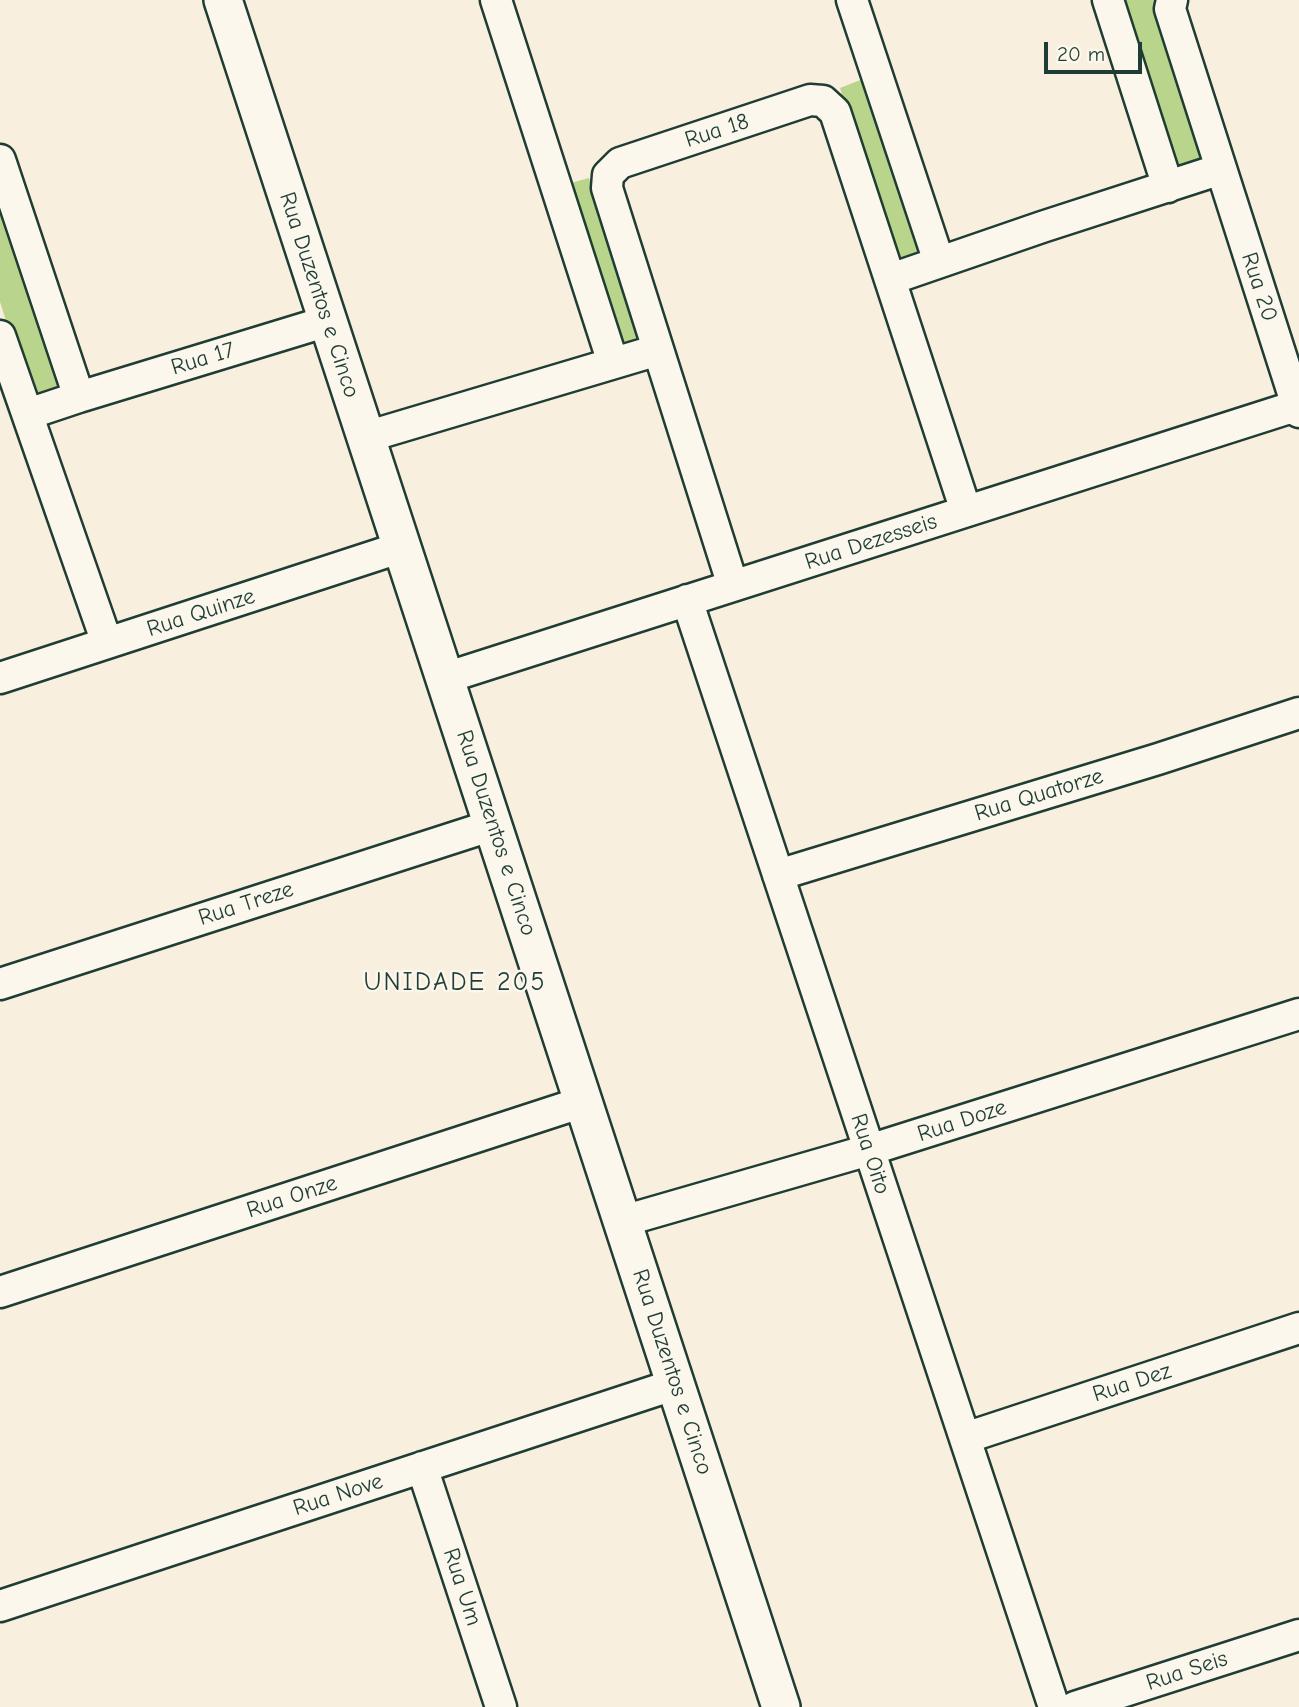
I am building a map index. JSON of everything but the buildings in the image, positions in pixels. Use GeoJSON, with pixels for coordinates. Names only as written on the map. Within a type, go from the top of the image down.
{"type":"FeatureCollection","features":[{"type":"Feature","properties":{"kind":"street","name":"Rua Duzentos e Cinco"},"geometry":{"type":"LineString","coordinates":[[223,0],[781,1707]]}},
{"type":"Feature","properties":{"kind":"street"},"geometry":{"type":"LineString","coordinates":[[496,0],[613,363]]}},
{"type":"Feature","properties":{"kind":"street"},"geometry":{"type":"LineString","coordinates":[[852,0],[939,262]]}},
{"type":"Feature","properties":{"kind":"street"},"geometry":{"type":"LineString","coordinates":[[1108,0],[1168,187]]}},
{"type":"Feature","properties":{"kind":"street","name":"Rua 20"},"geometry":{"type":"LineString","coordinates":[[1172,0],[1170,9],[1298,407]]}},
{"type":"Feature","properties":{"kind":"street","name":"Rua 18"},"geometry":{"type":"LineString","coordinates":[[733,586],[607,188],[608,175],[620,163],[810,100],[823,102],[835,112],[966,511]]}},
{"type":"Feature","properties":{"kind":"street"},"geometry":{"type":"LineString","coordinates":[[0,160],[79,397]]}},
{"type":"Feature","properties":{"kind":"street"},"geometry":{"type":"LineString","coordinates":[[891,279],[1221,169]]}},
{"type":"Feature","properties":{"kind":"street","name":"Rua 17"},"geometry":{"type":"LineString","coordinates":[[28,414],[328,321]]}},
{"type":"Feature","properties":{"kind":"street"},"geometry":{"type":"LineString","coordinates":[[0,336],[107,643]]}},
{"type":"Feature","properties":{"kind":"street"},"geometry":{"type":"LineString","coordinates":[[366,437],[658,350]]}},
{"type":"Feature","properties":{"kind":"street","name":"Rua Dezesseis"},"geometry":{"type":"LineString","coordinates":[[445,678],[1298,407]]}},
{"type":"Feature","properties":{"kind":"street","name":"Rua Quinze"},"geometry":{"type":"LineString","coordinates":[[0,677],[402,547]]}},
{"type":"Feature","properties":{"kind":"street","name":"Rua Oito"},"geometry":{"type":"LineString","coordinates":[[687,600],[1054,1707]]}},
{"type":"Feature","properties":{"kind":"street","name":"Rua Quatorze"},"geometry":{"type":"LineString","coordinates":[[778,875],[1299,713]]}},
{"type":"Feature","properties":{"kind":"street","name":"Rua Treze"},"geometry":{"type":"LineString","coordinates":[[0,984],[493,825]]}},
{"type":"Feature","properties":{"kind":"street","name":"Rua Doze"},"geometry":{"type":"LineString","coordinates":[[622,1221],[869,1150],[1299,1014]]}},
{"type":"Feature","properties":{"kind":"street","name":"Rua Onze"},"geometry":{"type":"LineString","coordinates":[[0,1292],[583,1102]]}},
{"type":"Feature","properties":{"kind":"street","name":"Rua Dez"},"geometry":{"type":"LineString","coordinates":[[965,1438],[1299,1328]]}},
{"type":"Feature","properties":{"kind":"street","name":"Rua Nove"},"geometry":{"type":"LineString","coordinates":[[0,1606],[676,1384]]}},
{"type":"Feature","properties":{"kind":"street","name":"Rua Um"},"geometry":{"type":"LineString","coordinates":[[422,1467],[501,1707]]}},
{"type":"Feature","properties":{"kind":"street","name":"Rua Seis"},"geometry":{"type":"LineString","coordinates":[[1075,1707],[1299,1635]]}},
{"type":"Feature","properties":{"kind":"green space"},"geometry":{"type":"Polygon","coordinates":[[[1117,0],[1155,0],[1207,164],[1174,177],[1117,0]]]}},
{"type":"Feature","properties":{"kind":"green space"},"geometry":{"type":"Polygon","coordinates":[[[868,77],[925,255],[896,265],[840,88],[868,77]]]}},
{"type":"Feature","properties":{"kind":"green space"},"geometry":{"type":"Polygon","coordinates":[[[589,178],[642,340],[618,349],[567,184],[589,178]]]}},
{"type":"Feature","properties":{"kind":"green space"},"geometry":{"type":"Polygon","coordinates":[[[5,212],[65,393],[33,404],[0,302],[0,213],[5,212]]]}},
{"type":"Feature","properties":{"kind":"district","name":"UNIDADE 205"},"geometry":{"type":"Point","coordinates":[455,983]}}]}
